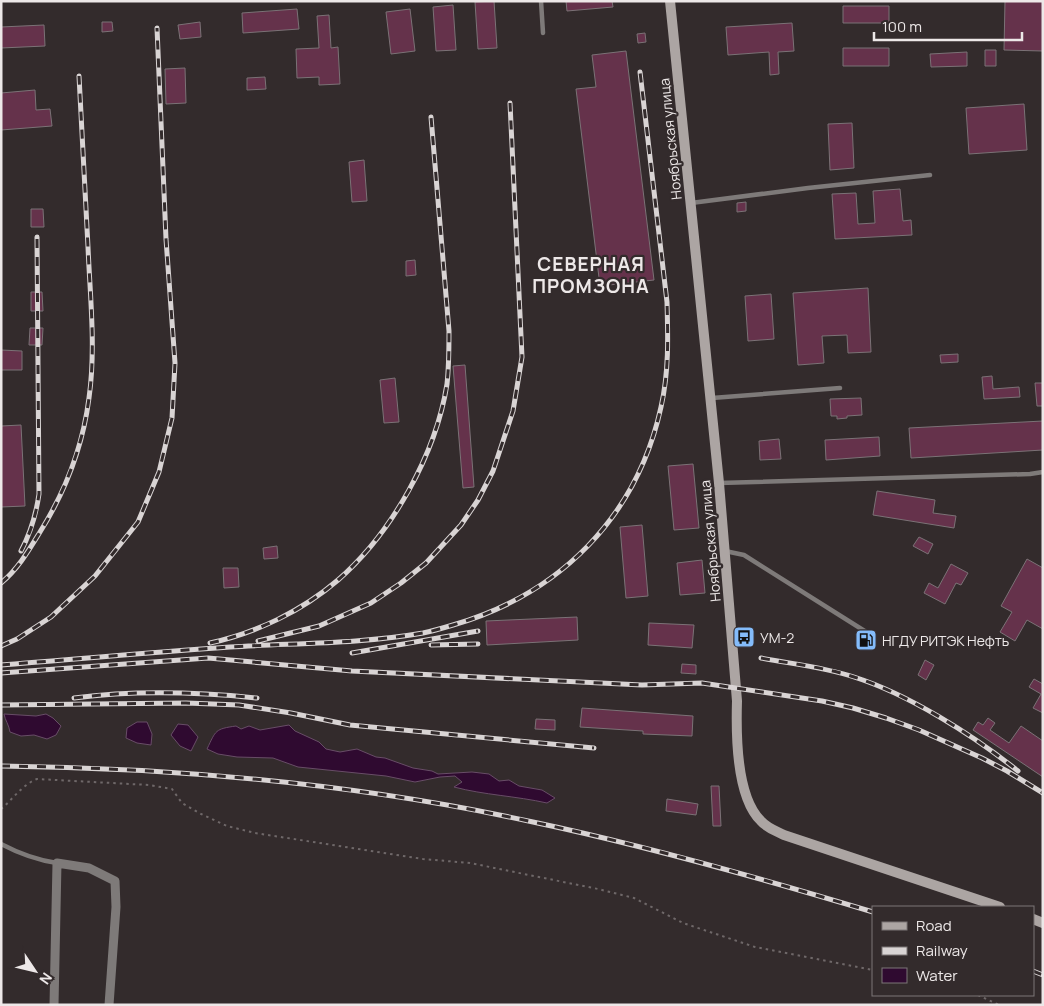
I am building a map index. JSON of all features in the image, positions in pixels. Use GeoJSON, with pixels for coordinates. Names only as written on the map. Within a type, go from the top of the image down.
{"type":"FeatureCollection","features":[{"type":"Feature","properties":{"kind":"street","name":"Ноябрьская улица"},"geometry":{"type":"LineString","coordinates":[[670,1],[719,483],[737,701],[736,735],[744,790],[751,808],[760,821],[769,828],[802,842],[997,906]]}},
{"type":"Feature","properties":{"kind":"street"},"geometry":{"type":"LineString","coordinates":[[54,1005],[57,864],[89,868],[115,881],[116,907],[109,1005]]}},
{"type":"Feature","properties":{"kind":"lane"},"geometry":{"type":"LineString","coordinates":[[541,1],[543,33]]}},
{"type":"Feature","properties":{"kind":"lane"},"geometry":{"type":"LineString","coordinates":[[690,203],[930,175]]}},
{"type":"Feature","properties":{"kind":"lane"},"geometry":{"type":"LineString","coordinates":[[710,398],[840,388]]}},
{"type":"Feature","properties":{"kind":"lane"},"geometry":{"type":"LineString","coordinates":[[719,483],[1030,474],[1043,472]]}},
{"type":"Feature","properties":{"kind":"lane"},"geometry":{"type":"LineString","coordinates":[[725,551],[744,555],[871,635]]}},
{"type":"Feature","properties":{"kind":"lane"},"geometry":{"type":"LineString","coordinates":[[1,844],[38,861],[57,864]]}},
{"type":"Feature","properties":{"kind":"path"},"geometry":{"type":"LineString","coordinates":[[1,810],[27,783],[37,779],[149,785],[172,789],[182,803],[201,814],[228,826],[255,834],[415,858],[470,863],[598,889],[634,898],[683,923],[754,947],[872,970]]}},
{"type":"Feature","properties":{"kind":"path"},"geometry":{"type":"LineString","coordinates":[[980,996],[999,1005]]}},
{"type":"Feature","properties":{"kind":"water"},"geometry":{"type":"Polygon","coordinates":[[[4,714],[36,716],[46,714],[61,726],[56,735],[47,739],[34,735],[21,736],[10,732],[4,714]]]}},
{"type":"Feature","properties":{"kind":"water"},"geometry":{"type":"Polygon","coordinates":[[[137,722],[147,722],[152,734],[151,745],[137,743],[126,738],[127,728],[137,722]]]}},
{"type":"Feature","properties":{"kind":"water"},"geometry":{"type":"Polygon","coordinates":[[[178,724],[188,725],[198,737],[191,751],[180,746],[171,735],[178,724]]]}},
{"type":"Feature","properties":{"kind":"water"},"geometry":{"type":"Polygon","coordinates":[[[289,725],[295,731],[319,742],[326,749],[340,752],[357,749],[376,757],[438,774],[472,772],[489,774],[499,781],[509,780],[519,786],[542,790],[555,798],[547,803],[465,790],[454,787],[462,782],[455,776],[415,782],[386,776],[298,767],[273,758],[237,757],[218,754],[207,749],[215,734],[224,728],[236,726],[241,729],[249,726],[260,730],[289,725]]]}},
{"type":"Feature","properties":{"kind":"building"},"geometry":{"type":"Polygon","coordinates":[[[494,1],[497,48],[478,49],[475,2],[494,1]]]}},
{"type":"Feature","properties":{"kind":"building"},"geometry":{"type":"Polygon","coordinates":[[[566,1],[612,1],[613,7],[567,11],[566,1]]]}},
{"type":"Feature","properties":{"kind":"building"},"geometry":{"type":"Polygon","coordinates":[[[1005,1],[1043,1],[1043,51],[1004,50],[1005,1]]]}},
{"type":"Feature","properties":{"kind":"building"},"geometry":{"type":"Polygon","coordinates":[[[453,5],[456,50],[436,51],[433,7],[453,5]]]}},
{"type":"Feature","properties":{"kind":"building"},"geometry":{"type":"Polygon","coordinates":[[[843,6],[889,6],[889,23],[843,23],[843,6]]]}},
{"type":"Feature","properties":{"kind":"building"},"geometry":{"type":"Polygon","coordinates":[[[297,9],[299,29],[243,33],[242,13],[297,9]]]}},
{"type":"Feature","properties":{"kind":"building"},"geometry":{"type":"Polygon","coordinates":[[[410,9],[415,51],[391,54],[386,12],[410,9]]]}},
{"type":"Feature","properties":{"kind":"building"},"geometry":{"type":"Polygon","coordinates":[[[329,15],[331,48],[338,47],[340,84],[319,85],[319,77],[297,78],[296,49],[319,48],[317,16],[329,15]]]}},
{"type":"Feature","properties":{"kind":"building"},"geometry":{"type":"Polygon","coordinates":[[[102,22],[112,22],[113,31],[102,32],[102,22]]]}},
{"type":"Feature","properties":{"kind":"building"},"geometry":{"type":"Polygon","coordinates":[[[200,22],[201,37],[180,39],[178,25],[200,22]]]}},
{"type":"Feature","properties":{"kind":"building"},"geometry":{"type":"Polygon","coordinates":[[[792,23],[794,51],[778,52],[779,74],[770,75],[769,52],[728,55],[726,27],[792,23]]]}},
{"type":"Feature","properties":{"kind":"building"},"geometry":{"type":"Polygon","coordinates":[[[44,25],[45,46],[1,48],[1,27],[44,25]]]}},
{"type":"Feature","properties":{"kind":"building"},"geometry":{"type":"Polygon","coordinates":[[[645,33],[646,42],[638,43],[637,34],[645,33]]]}},
{"type":"Feature","properties":{"kind":"building"},"geometry":{"type":"Polygon","coordinates":[[[843,48],[889,48],[889,66],[843,66],[843,48]]]}},
{"type":"Feature","properties":{"kind":"building"},"geometry":{"type":"Polygon","coordinates":[[[985,50],[996,50],[996,66],[985,66],[985,50]]]}},
{"type":"Feature","properties":{"kind":"building"},"geometry":{"type":"Polygon","coordinates":[[[626,51],[654,280],[600,286],[576,89],[596,87],[592,55],[626,51]]]}},
{"type":"Feature","properties":{"kind":"building"},"geometry":{"type":"Polygon","coordinates":[[[967,52],[967,66],[931,67],[930,54],[967,52]]]}},
{"type":"Feature","properties":{"kind":"building"},"geometry":{"type":"Polygon","coordinates":[[[185,68],[186,103],[166,104],[165,69],[185,68]]]}},
{"type":"Feature","properties":{"kind":"building"},"geometry":{"type":"Polygon","coordinates":[[[265,77],[266,89],[247,90],[247,78],[265,77]]]}},
{"type":"Feature","properties":{"kind":"building"},"geometry":{"type":"Polygon","coordinates":[[[35,90],[36,110],[50,109],[52,126],[1,130],[1,93],[35,90]]]}},
{"type":"Feature","properties":{"kind":"building"},"geometry":{"type":"Polygon","coordinates":[[[1024,104],[1027,150],[969,154],[966,108],[1024,104]]]}},
{"type":"Feature","properties":{"kind":"building"},"geometry":{"type":"Polygon","coordinates":[[[852,123],[854,168],[830,170],[828,124],[852,123]]]}},
{"type":"Feature","properties":{"kind":"building"},"geometry":{"type":"Polygon","coordinates":[[[364,160],[367,201],[352,202],[349,162],[364,160]]]}},
{"type":"Feature","properties":{"kind":"building"},"geometry":{"type":"Polygon","coordinates":[[[900,189],[903,221],[911,220],[912,235],[835,239],[832,194],[856,193],[858,224],[875,223],[873,191],[900,189]]]}},
{"type":"Feature","properties":{"kind":"building"},"geometry":{"type":"Polygon","coordinates":[[[746,202],[746,211],[737,212],[737,203],[746,202]]]}},
{"type":"Feature","properties":{"kind":"building"},"geometry":{"type":"Polygon","coordinates":[[[31,209],[43,209],[44,227],[31,227],[31,209]]]}},
{"type":"Feature","properties":{"kind":"building"},"geometry":{"type":"Polygon","coordinates":[[[415,260],[416,275],[406,276],[406,261],[415,260]]]}},
{"type":"Feature","properties":{"kind":"building"},"geometry":{"type":"Polygon","coordinates":[[[868,288],[871,352],[848,353],[847,335],[822,336],[824,363],[798,365],[793,293],[868,288]]]}},
{"type":"Feature","properties":{"kind":"building"},"geometry":{"type":"Polygon","coordinates":[[[31,292],[42,292],[43,311],[31,311],[31,292]]]}},
{"type":"Feature","properties":{"kind":"building"},"geometry":{"type":"Polygon","coordinates":[[[771,294],[774,339],[748,341],[745,296],[771,294]]]}},
{"type":"Feature","properties":{"kind":"building"},"geometry":{"type":"Polygon","coordinates":[[[30,328],[43,328],[42,345],[29,345],[30,328]]]}},
{"type":"Feature","properties":{"kind":"building"},"geometry":{"type":"Polygon","coordinates":[[[1,350],[22,351],[22,370],[1,370],[1,350]]]}},
{"type":"Feature","properties":{"kind":"building"},"geometry":{"type":"Polygon","coordinates":[[[958,354],[958,362],[941,363],[940,355],[958,354]]]}},
{"type":"Feature","properties":{"kind":"building"},"geometry":{"type":"Polygon","coordinates":[[[465,365],[474,487],[463,488],[453,366],[465,365]]]}},
{"type":"Feature","properties":{"kind":"building"},"geometry":{"type":"Polygon","coordinates":[[[992,376],[993,389],[1019,387],[1020,397],[984,399],[982,377],[992,376]]]}},
{"type":"Feature","properties":{"kind":"building"},"geometry":{"type":"Polygon","coordinates":[[[395,378],[399,422],[384,423],[380,380],[395,378]]]}},
{"type":"Feature","properties":{"kind":"building"},"geometry":{"type":"Polygon","coordinates":[[[1035,383],[1043,383],[1043,406],[1037,406],[1035,383]]]}},
{"type":"Feature","properties":{"kind":"building"},"geometry":{"type":"Polygon","coordinates":[[[861,398],[862,415],[837,419],[837,416],[831,416],[830,399],[861,398]]]}},
{"type":"Feature","properties":{"kind":"building"},"geometry":{"type":"Polygon","coordinates":[[[1043,421],[1043,450],[911,458],[909,428],[1043,421]]]}},
{"type":"Feature","properties":{"kind":"building"},"geometry":{"type":"Polygon","coordinates":[[[21,425],[25,506],[1,507],[1,426],[21,425]]]}},
{"type":"Feature","properties":{"kind":"building"},"geometry":{"type":"Polygon","coordinates":[[[879,437],[880,456],[826,460],[825,440],[879,437]]]}},
{"type":"Feature","properties":{"kind":"building"},"geometry":{"type":"Polygon","coordinates":[[[779,439],[781,459],[760,460],[759,441],[779,439]]]}},
{"type":"Feature","properties":{"kind":"building"},"geometry":{"type":"Polygon","coordinates":[[[693,464],[699,528],[674,530],[668,466],[693,464]]]}},
{"type":"Feature","properties":{"kind":"building"},"geometry":{"type":"Polygon","coordinates":[[[877,491],[935,500],[933,513],[956,516],[954,528],[873,515],[877,491]]]}},
{"type":"Feature","properties":{"kind":"building"},"geometry":{"type":"Polygon","coordinates":[[[642,525],[648,596],[626,598],[620,527],[642,525]]]}},
{"type":"Feature","properties":{"kind":"building"},"geometry":{"type":"Polygon","coordinates":[[[919,537],[933,544],[928,554],[913,546],[919,537]]]}},
{"type":"Feature","properties":{"kind":"building"},"geometry":{"type":"Polygon","coordinates":[[[277,546],[278,558],[264,559],[263,548],[277,546]]]}},
{"type":"Feature","properties":{"kind":"building"},"geometry":{"type":"Polygon","coordinates":[[[1027,559],[1043,568],[1043,629],[1027,620],[1015,641],[1000,632],[1012,612],[1001,606],[1027,559]]]}},
{"type":"Feature","properties":{"kind":"building"},"geometry":{"type":"Polygon","coordinates":[[[702,560],[705,593],[680,595],[677,563],[702,560]]]}},
{"type":"Feature","properties":{"kind":"building"},"geometry":{"type":"Polygon","coordinates":[[[951,564],[968,573],[961,585],[956,583],[945,604],[924,593],[929,583],[938,588],[951,564]]]}},
{"type":"Feature","properties":{"kind":"building"},"geometry":{"type":"Polygon","coordinates":[[[223,568],[238,568],[239,587],[224,588],[223,568]]]}},
{"type":"Feature","properties":{"kind":"building"},"geometry":{"type":"Polygon","coordinates":[[[577,617],[578,640],[487,645],[486,621],[577,617]]]}},
{"type":"Feature","properties":{"kind":"building"},"geometry":{"type":"Polygon","coordinates":[[[649,623],[694,625],[692,648],[648,645],[649,623]]]}},
{"type":"Feature","properties":{"kind":"building"},"geometry":{"type":"Polygon","coordinates":[[[925,660],[934,665],[926,680],[918,675],[925,660]]]}},
{"type":"Feature","properties":{"kind":"building"},"geometry":{"type":"Polygon","coordinates":[[[682,664],[696,665],[696,674],[681,673],[682,664]]]}},
{"type":"Feature","properties":{"kind":"building"},"geometry":{"type":"Polygon","coordinates":[[[1034,679],[1043,684],[1043,713],[1033,708],[1041,694],[1029,687],[1034,679]]]}},
{"type":"Feature","properties":{"kind":"building"},"geometry":{"type":"Polygon","coordinates":[[[582,708],[693,716],[692,736],[643,734],[643,731],[580,727],[582,708]]]}},
{"type":"Feature","properties":{"kind":"building"},"geometry":{"type":"Polygon","coordinates":[[[988,718],[995,723],[990,730],[1009,743],[1021,726],[1043,741],[1043,777],[973,730],[978,722],[983,725],[988,718]]]}},
{"type":"Feature","properties":{"kind":"building"},"geometry":{"type":"Polygon","coordinates":[[[536,719],[555,720],[555,730],[535,729],[536,719]]]}},
{"type":"Feature","properties":{"kind":"building"},"geometry":{"type":"Polygon","coordinates":[[[711,786],[719,786],[721,826],[713,826],[711,786]]]}},
{"type":"Feature","properties":{"kind":"building"},"geometry":{"type":"Polygon","coordinates":[[[667,799],[698,804],[696,815],[666,811],[667,799]]]}},
{"type":"Feature","properties":{"kind":"railway"},"geometry":{"type":"LineString","coordinates":[[1,646],[17,639],[51,617],[95,576],[138,522],[159,472],[172,418],[175,363],[166,239],[157,28]]}},
{"type":"Feature","properties":{"kind":"railway"},"geometry":{"type":"LineString","coordinates":[[1,665],[230,647],[351,641],[423,633],[492,611],[527,593],[560,571],[588,546],[613,516],[633,483],[650,447],[661,407],[667,368],[667,302],[640,72]]}},
{"type":"Feature","properties":{"kind":"railway"},"geometry":{"type":"LineString","coordinates":[[1,583],[13,572],[27,552],[57,501],[72,468],[89,398],[92,322],[79,76]]}},
{"type":"Feature","properties":{"kind":"railway"},"geometry":{"type":"LineString","coordinates":[[258,641],[319,626],[371,603],[401,583],[426,563],[461,525],[478,500],[493,471],[513,411],[522,357],[510,103]]}},
{"type":"Feature","properties":{"kind":"railway"},"geometry":{"type":"LineString","coordinates":[[210,643],[227,639],[278,619],[309,602],[338,580],[358,561],[393,516],[409,491],[433,438],[447,384],[449,331],[431,117]]}},
{"type":"Feature","properties":{"kind":"railway"},"geometry":{"type":"LineString","coordinates":[[21,551],[33,523],[39,494],[37,237]]}},
{"type":"Feature","properties":{"kind":"railway"},"geometry":{"type":"LineString","coordinates":[[352,653],[478,631]]}},
{"type":"Feature","properties":{"kind":"railway"},"geometry":{"type":"LineString","coordinates":[[431,645],[478,644]]}},
{"type":"Feature","properties":{"kind":"railway"},"geometry":{"type":"LineString","coordinates":[[1,673],[208,658],[352,671],[642,685],[702,683],[822,701],[886,718],[919,730],[982,758],[1043,793]]}},
{"type":"Feature","properties":{"kind":"railway"},"geometry":{"type":"LineString","coordinates":[[761,658],[820,668],[875,684],[918,705],[961,730],[1018,771]]}},
{"type":"Feature","properties":{"kind":"railway"},"geometry":{"type":"LineString","coordinates":[[74,698],[97,695],[166,693],[212,694],[257,698]]}},
{"type":"Feature","properties":{"kind":"railway"},"geometry":{"type":"LineString","coordinates":[[1,705],[186,703],[239,705],[350,725],[594,748]]}},
{"type":"Feature","properties":{"kind":"railway"},"geometry":{"type":"LineString","coordinates":[[1,766],[68,767],[202,775],[335,788],[402,798],[533,822],[618,841],[746,875],[872,912]]}},
{"type":"Feature","properties":{"kind":"railway"},"geometry":{"type":"LineString","coordinates":[[1034,971],[1043,975]]}},
{"type":"Feature","properties":{"kind":"place","name":"УМ-2"},"geometry":{"type":"Point","coordinates":[744,637]}},
{"type":"Feature","properties":{"kind":"place","name":"НГДУ РИТЭК Нефть"},"geometry":{"type":"Point","coordinates":[866,640]}},
{"type":"Feature","properties":{"kind":"district","name":"СЕВЕРНАЯ ПРОМЗОНА"},"geometry":{"type":"Point","coordinates":[591,275]}}]}
